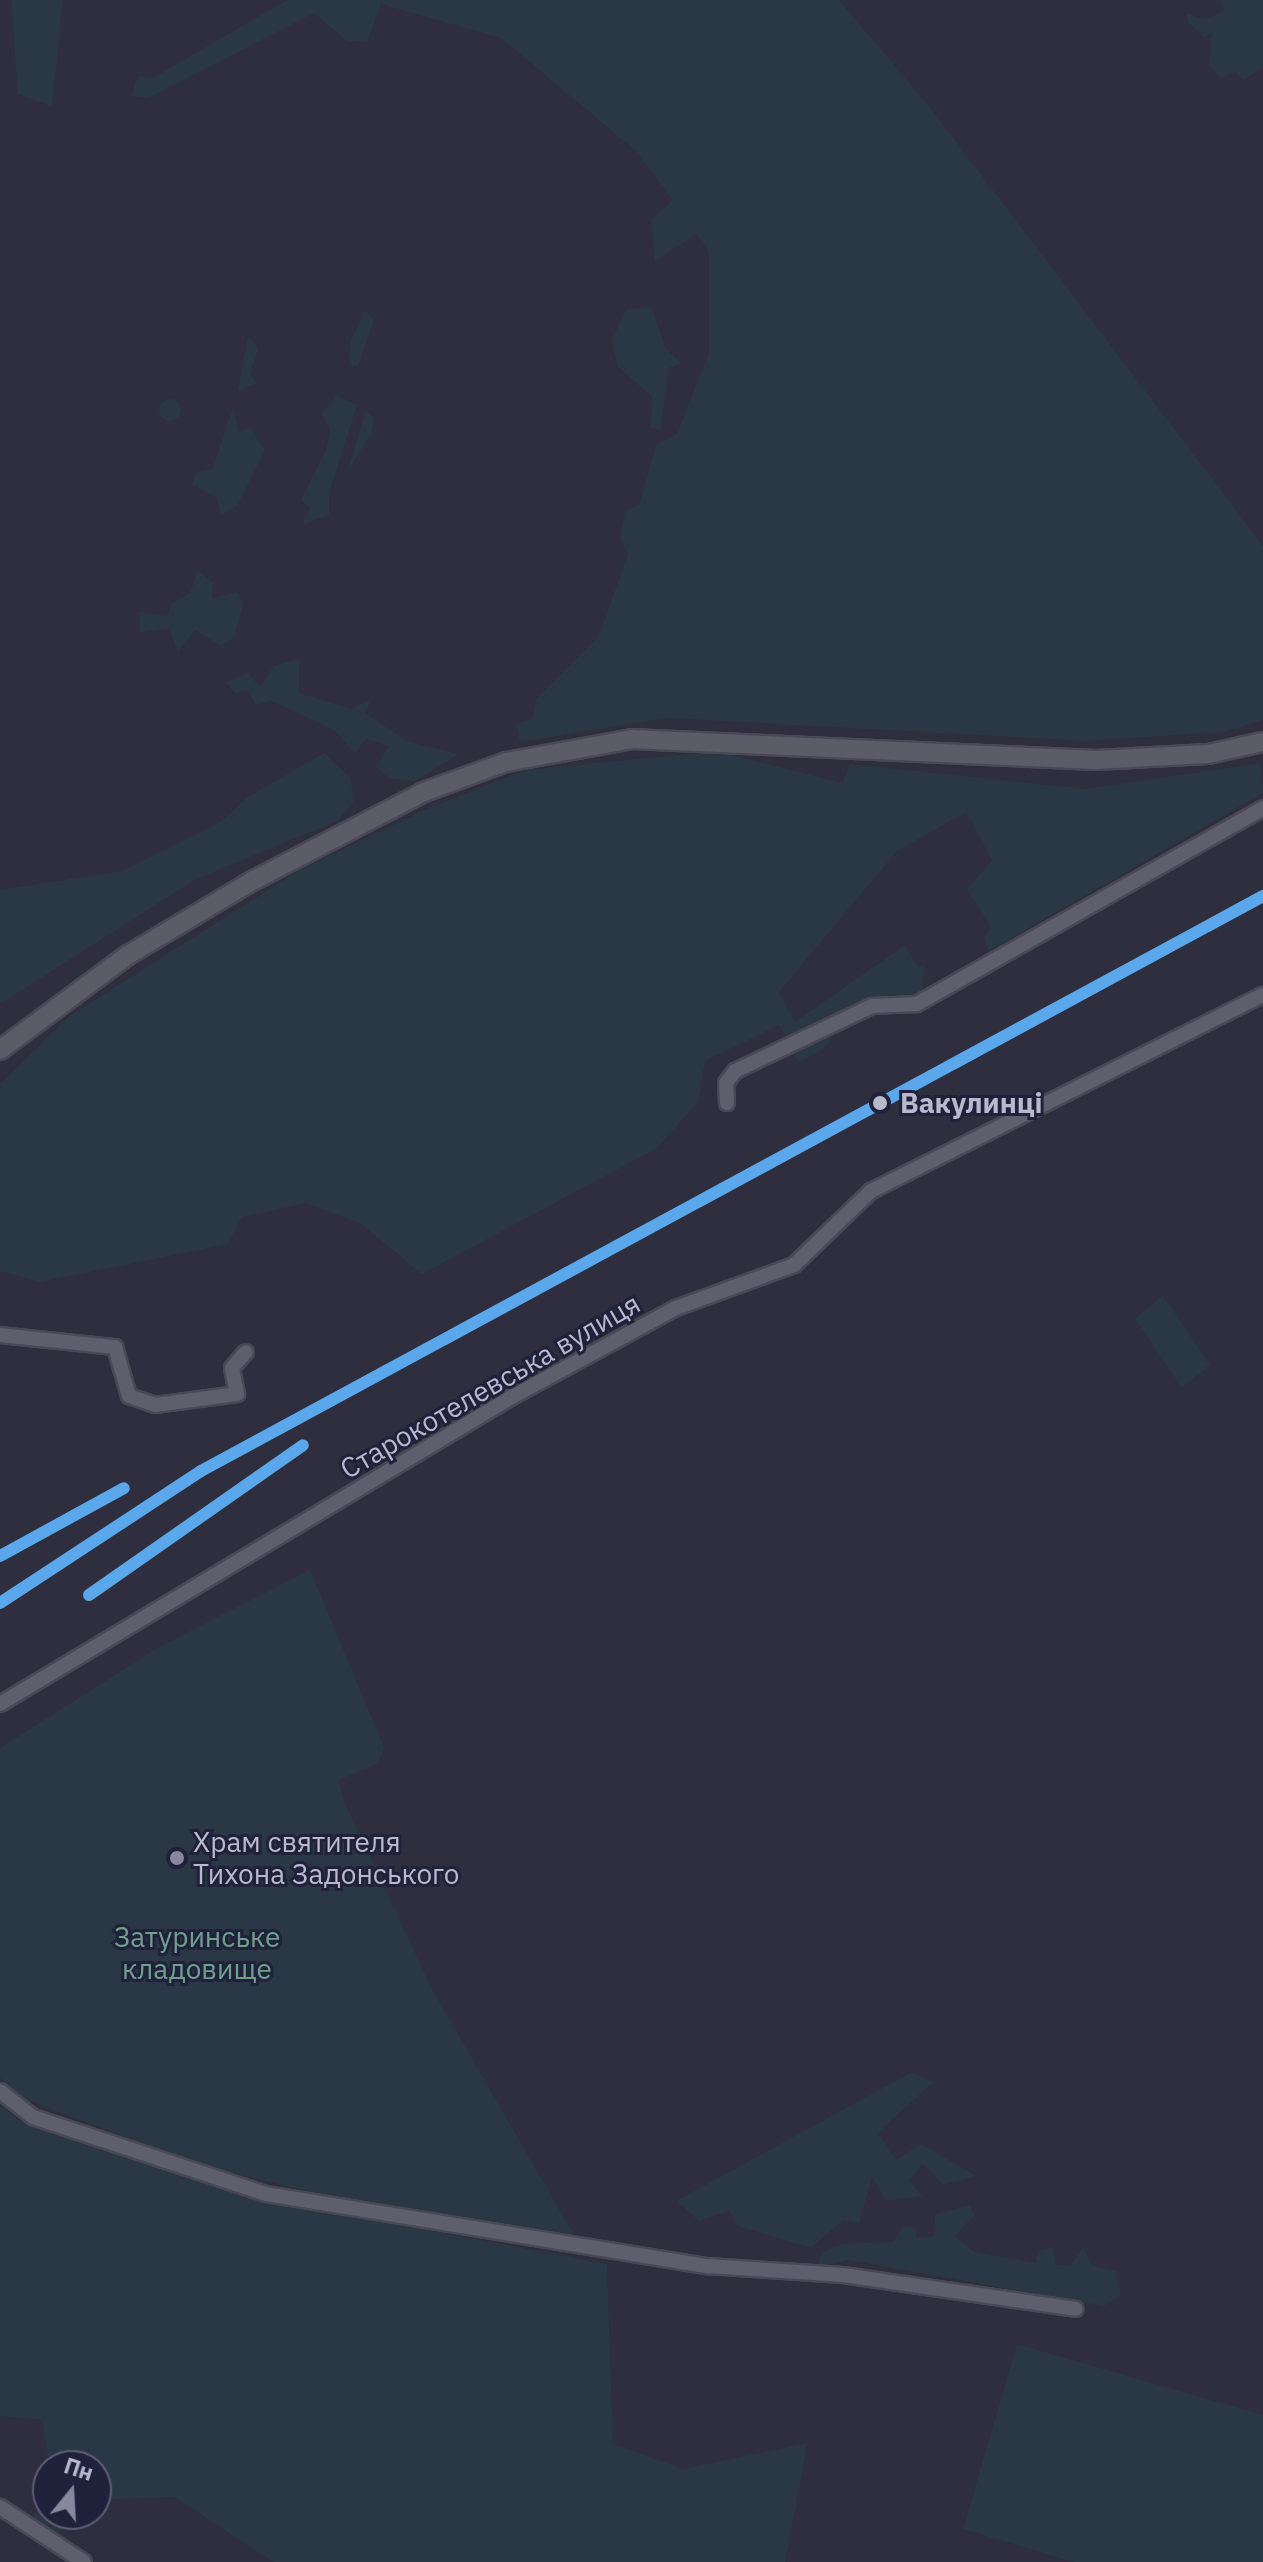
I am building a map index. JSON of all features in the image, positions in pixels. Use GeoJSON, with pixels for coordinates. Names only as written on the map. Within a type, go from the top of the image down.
{"type":"FeatureCollection","features":[{"type":"Feature","properties":{"kind":"main road"},"geometry":{"type":"LineString","coordinates":[[0,1050],[128,955],[254,880],[411,798],[506,762],[645,739],[1096,760],[1208,754],[1263,742]]}},
{"type":"Feature","properties":{"kind":"street"},"geometry":{"type":"LineString","coordinates":[[727,1103],[726,1083],[735,1071],[872,1006],[917,1004],[1263,808]]}},
{"type":"Feature","properties":{"kind":"street","name":"Старокотелевська вулиця"},"geometry":{"type":"LineString","coordinates":[[0,1704],[510,1398],[676,1308],[794,1265],[871,1191],[1263,995]]}},
{"type":"Feature","properties":{"kind":"street"},"geometry":{"type":"LineString","coordinates":[[0,1335],[115,1347],[129,1396],[155,1405],[237,1394],[232,1368],[246,1352]]}},
{"type":"Feature","properties":{"kind":"street"},"geometry":{"type":"LineString","coordinates":[[0,2091],[33,2117],[266,2194],[708,2266],[871,2278],[1076,2309]]}},
{"type":"Feature","properties":{"kind":"street"},"geometry":{"type":"LineString","coordinates":[[1,2504],[84,2562]]}},
{"type":"Feature","properties":{"kind":"green space"},"geometry":{"type":"Polygon","coordinates":[[[11,0],[63,0],[52,107],[18,94],[11,0]]]}},
{"type":"Feature","properties":{"kind":"green space"},"geometry":{"type":"Polygon","coordinates":[[[287,0],[839,0],[932,110],[1263,546],[1263,720],[1223,732],[1086,741],[667,718],[520,742],[516,724],[532,719],[536,699],[599,636],[628,554],[620,538],[625,511],[639,505],[656,445],[677,434],[709,353],[709,251],[696,234],[655,261],[651,220],[673,200],[637,152],[501,38],[381,4],[367,42],[347,41],[314,13],[148,98],[131,96],[138,76],[153,78],[287,0]]]}},
{"type":"Feature","properties":{"kind":"green space"},"geometry":{"type":"Polygon","coordinates":[[[1220,0],[1263,0],[1263,68],[1243,80],[1235,72],[1221,78],[1209,66],[1211,34],[1204,37],[1187,22],[1187,13],[1204,19],[1225,11],[1220,0]]]}},
{"type":"Feature","properties":{"kind":"green space"},"geometry":{"type":"Polygon","coordinates":[[[651,307],[666,349],[681,363],[669,368],[661,430],[650,428],[652,397],[617,366],[612,340],[626,309],[651,307]]]}},
{"type":"Feature","properties":{"kind":"green space"},"geometry":{"type":"Polygon","coordinates":[[[365,310],[374,320],[358,367],[349,364],[350,342],[365,310]]]}},
{"type":"Feature","properties":{"kind":"green space"},"geometry":{"type":"Polygon","coordinates":[[[248,335],[258,349],[250,375],[257,383],[238,391],[248,335]]]}},
{"type":"Feature","properties":{"kind":"green space"},"geometry":{"type":"Polygon","coordinates":[[[336,395],[357,405],[329,493],[329,515],[302,525],[310,508],[301,500],[326,450],[330,429],[321,414],[336,395]]]}},
{"type":"Feature","properties":{"kind":"green space"},"geometry":{"type":"Polygon","coordinates":[[[170,399],[178,402],[181,410],[178,418],[170,421],[162,418],[159,410],[162,402],[170,399]]]}},
{"type":"Feature","properties":{"kind":"green space"},"geometry":{"type":"Polygon","coordinates":[[[233,407],[239,433],[249,427],[265,450],[237,506],[221,514],[216,497],[192,485],[196,473],[213,468],[233,407]]]}},
{"type":"Feature","properties":{"kind":"green space"},"geometry":{"type":"Polygon","coordinates":[[[366,410],[374,418],[371,434],[348,470],[366,410]]]}},
{"type":"Feature","properties":{"kind":"green space"},"geometry":{"type":"Polygon","coordinates":[[[198,570],[213,583],[212,598],[238,592],[243,604],[234,637],[221,646],[195,630],[178,652],[169,628],[140,633],[139,612],[167,616],[172,603],[190,593],[198,570]]]}},
{"type":"Feature","properties":{"kind":"green space"},"geometry":{"type":"Polygon","coordinates":[[[299,659],[299,693],[351,709],[372,699],[365,713],[407,741],[459,754],[415,781],[390,779],[376,767],[389,746],[366,739],[355,753],[334,730],[272,701],[256,705],[248,691],[235,693],[226,682],[248,673],[260,687],[274,666],[299,659]]]}},
{"type":"Feature","properties":{"kind":"green space"},"geometry":{"type":"Polygon","coordinates":[[[716,751],[842,783],[850,764],[1086,789],[1260,763],[1263,793],[989,951],[984,938],[991,928],[967,889],[992,860],[966,812],[897,851],[779,992],[795,1022],[905,945],[918,967],[925,965],[922,993],[841,1026],[824,1049],[799,1062],[779,1025],[705,1061],[698,1102],[657,1148],[422,1274],[361,1224],[306,1203],[242,1217],[228,1244],[40,1282],[0,1271],[0,1084],[68,1017],[303,868],[431,807],[525,770],[716,751]]]}},
{"type":"Feature","properties":{"kind":"green space"},"geometry":{"type":"Polygon","coordinates":[[[324,753],[350,777],[354,801],[338,821],[196,879],[0,1004],[0,890],[122,871],[221,822],[246,798],[324,753]]]}},
{"type":"Feature","properties":{"kind":"green space"},"geometry":{"type":"Polygon","coordinates":[[[1163,1295],[1210,1365],[1182,1388],[1135,1319],[1163,1295]]]}},
{"type":"Feature","properties":{"kind":"green space","name":"Затуринське кладовище"},"geometry":{"type":"Polygon","coordinates":[[[310,1570],[384,1747],[379,1763],[339,1780],[343,1799],[432,1989],[574,2235],[305,2191],[205,2166],[26,2100],[0,2078],[0,1748],[159,1647],[310,1570]]]}},
{"type":"Feature","properties":{"kind":"green space"},"geometry":{"type":"Polygon","coordinates":[[[912,2072],[933,2082],[878,2133],[896,2160],[921,2144],[976,2176],[943,2185],[923,2163],[909,2181],[923,2196],[886,2201],[872,2177],[859,2223],[843,2220],[811,2248],[737,2226],[730,2211],[699,2221],[676,2201],[912,2072]]]}},
{"type":"Feature","properties":{"kind":"green space"},"geometry":{"type":"Polygon","coordinates":[[[0,2105],[21,2121],[260,2198],[607,2264],[613,2444],[683,2469],[808,2443],[785,2562],[273,2562],[175,2497],[112,2499],[112,2450],[47,2450],[42,2420],[0,2416],[0,2105]]]}},
{"type":"Feature","properties":{"kind":"green space"},"geometry":{"type":"Polygon","coordinates":[[[970,2205],[975,2214],[955,2236],[974,2252],[1036,2263],[1038,2251],[1054,2247],[1055,2264],[1070,2266],[1083,2248],[1093,2266],[1116,2271],[1121,2294],[1104,2306],[848,2260],[817,2268],[821,2253],[842,2244],[893,2242],[902,2228],[914,2226],[917,2238],[934,2236],[935,2214],[970,2205]]]}},
{"type":"Feature","properties":{"kind":"green space"},"geometry":{"type":"Polygon","coordinates":[[[1017,2344],[1263,2415],[1263,2562],[1073,2562],[963,2529],[1017,2344]]]}},
{"type":"Feature","properties":{"kind":"green space"},"geometry":{"type":"Polygon","coordinates":[[[47,2530],[63,2530],[55,2537],[47,2530]]]}},
{"type":"Feature","properties":{"kind":"transit line"},"geometry":{"type":"LineString","coordinates":[[0,1603],[201,1471],[1263,896]]}},
{"type":"Feature","properties":{"kind":"transit line"},"geometry":{"type":"LineString","coordinates":[[89,1595],[303,1445]]}},
{"type":"Feature","properties":{"kind":"transit line"},"geometry":{"type":"LineString","coordinates":[[0,1556],[124,1488]]}},
{"type":"Feature","properties":{"kind":"place","name":"Вакулинці"},"geometry":{"type":"Point","coordinates":[880,1103]}},
{"type":"Feature","properties":{"kind":"place","name":"Храм святителя Тихона Задонського"},"geometry":{"type":"Point","coordinates":[177,1858]}}]}
